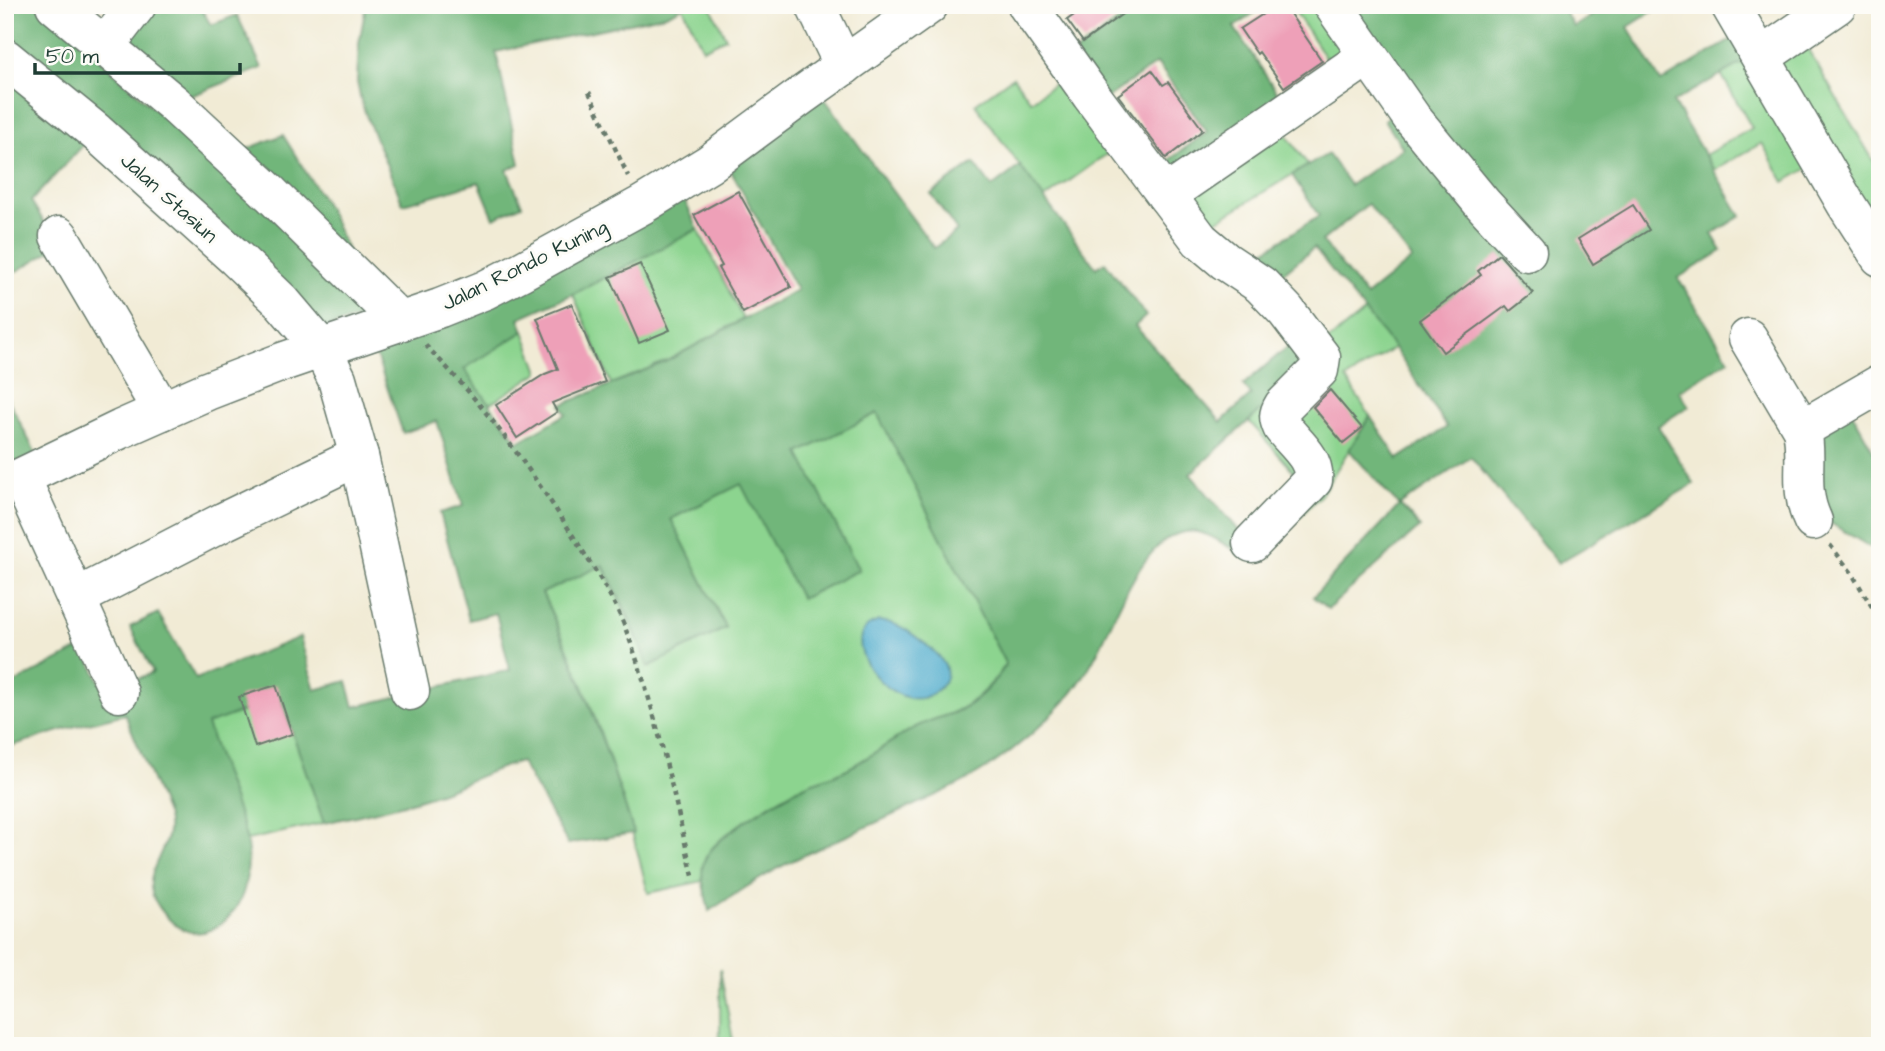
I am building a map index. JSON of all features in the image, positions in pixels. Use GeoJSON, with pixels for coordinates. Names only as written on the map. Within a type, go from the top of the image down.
{"type":"FeatureCollection","features":[{"type":"Feature","properties":{"kind":"street"},"geometry":{"type":"LineString","coordinates":[[55,5],[173,103],[400,321]]}},
{"type":"Feature","properties":{"kind":"street"},"geometry":{"type":"LineString","coordinates":[[105,46],[137,5]]}},
{"type":"Feature","properties":{"kind":"street"},"geometry":{"type":"LineString","coordinates":[[815,5],[844,66]]}},
{"type":"Feature","properties":{"kind":"street","name":"Jalan Rondo Kuning"},"geometry":{"type":"LineString","coordinates":[[13,482],[207,391],[282,362],[440,308],[485,290],[566,248],[709,164],[929,5]]}},
{"type":"Feature","properties":{"kind":"street"},"geometry":{"type":"LineString","coordinates":[[1027,5],[1200,240],[1212,252],[1261,285],[1286,311],[1321,357],[1320,370],[1283,407],[1278,419],[1312,464],[1313,481],[1252,542]]}},
{"type":"Feature","properties":{"kind":"street"},"geometry":{"type":"LineString","coordinates":[[1333,5],[1412,118],[1482,203],[1527,252]]}},
{"type":"Feature","properties":{"kind":"street"},"geometry":{"type":"LineString","coordinates":[[1730,5],[1880,257]]}},
{"type":"Feature","properties":{"kind":"street"},"geometry":{"type":"LineString","coordinates":[[1761,57],[1836,5]]}},
{"type":"Feature","properties":{"kind":"street"},"geometry":{"type":"LineString","coordinates":[[1166,195],[1368,56]]}},
{"type":"Feature","properties":{"kind":"street","name":"Jalan Stasiun"},"geometry":{"type":"LineString","coordinates":[[5,58],[96,132],[236,258],[282,302],[322,349],[337,379],[359,456],[410,691]]}},
{"type":"Feature","properties":{"kind":"street"},"geometry":{"type":"LineString","coordinates":[[59,236],[162,411]]}},
{"type":"Feature","properties":{"kind":"street"},"geometry":{"type":"LineString","coordinates":[[1748,338],[1802,429],[1805,442],[1804,494],[1813,521]]}},
{"type":"Feature","properties":{"kind":"street"},"geometry":{"type":"LineString","coordinates":[[1802,429],[1880,384]]}},
{"type":"Feature","properties":{"kind":"street"},"geometry":{"type":"LineString","coordinates":[[76,598],[359,456]]}},
{"type":"Feature","properties":{"kind":"street"},"geometry":{"type":"LineString","coordinates":[[13,482],[76,598],[119,693]]}},
{"type":"Feature","properties":{"kind":"path"},"geometry":{"type":"LineString","coordinates":[[589,92],[642,205]]}},
{"type":"Feature","properties":{"kind":"path"},"geometry":{"type":"LineString","coordinates":[[400,321],[455,376],[485,411],[564,520],[615,605],[650,705],[693,876]]}},
{"type":"Feature","properties":{"kind":"path"},"geometry":{"type":"LineString","coordinates":[[1813,521],[1851,572],[1880,620]]}},
{"type":"Feature","properties":{"kind":"green space"},"geometry":{"type":"Polygon","coordinates":[[[5,5],[40,5],[377,312],[322,329],[5,47],[5,5]]]}},
{"type":"Feature","properties":{"kind":"green space"},"geometry":{"type":"Polygon","coordinates":[[[147,5],[199,5],[211,25],[237,15],[262,68],[183,99],[117,44],[147,5]]]}},
{"type":"Feature","properties":{"kind":"green space"},"geometry":{"type":"Polygon","coordinates":[[[363,5],[683,7],[666,15],[496,52],[520,164],[507,170],[522,205],[494,218],[479,182],[403,204],[369,123],[357,82],[359,43],[365,11],[363,5]]]}},
{"type":"Feature","properties":{"kind":"green space"},"geometry":{"type":"Polygon","coordinates":[[[682,5],[710,5],[726,38],[703,49],[682,5]]]}},
{"type":"Feature","properties":{"kind":"green space"},"geometry":{"type":"Polygon","coordinates":[[[1141,5],[1266,5],[1234,27],[1284,103],[1167,182],[1158,168],[1207,132],[1157,63],[1107,98],[1074,53],[1141,5]]]}},
{"type":"Feature","properties":{"kind":"green space"},"geometry":{"type":"Polygon","coordinates":[[[1291,5],[1319,5],[1354,55],[1333,70],[1291,5]]]}},
{"type":"Feature","properties":{"kind":"green space"},"geometry":{"type":"Polygon","coordinates":[[[1342,5],[1560,5],[1574,27],[1608,5],[1663,5],[1628,27],[1661,82],[1738,36],[1750,58],[1673,102],[1741,216],[1712,234],[1722,251],[1678,278],[1729,360],[1679,391],[1689,406],[1658,426],[1694,484],[1558,563],[1471,457],[1400,505],[1420,527],[1328,609],[1313,597],[1399,506],[1349,450],[1370,416],[1398,459],[1447,427],[1394,348],[1314,248],[1271,283],[1244,264],[1319,216],[1292,175],[1328,154],[1350,185],[1403,148],[1384,120],[1395,112],[1342,5]],[[1368,204],[1322,241],[1366,296],[1412,259],[1368,204]]]}},
{"type":"Feature","properties":{"kind":"green space"},"geometry":{"type":"Polygon","coordinates":[[[1803,41],[1880,172],[1880,237],[1774,62],[1803,41]]]}},
{"type":"Feature","properties":{"kind":"green space"},"geometry":{"type":"Polygon","coordinates":[[[1750,58],[1880,274],[1880,293],[1811,167],[1784,182],[1762,143],[1714,170],[1705,155],[1752,128],[1721,74],[1750,58]]]}},
{"type":"Feature","properties":{"kind":"green space"},"geometry":{"type":"Polygon","coordinates":[[[5,72],[87,141],[31,201],[59,246],[5,278],[5,72]]]}},
{"type":"Feature","properties":{"kind":"green space"},"geometry":{"type":"Polygon","coordinates":[[[1066,75],[1118,146],[1044,199],[975,104],[1013,77],[1031,101],[1066,75]]]}},
{"type":"Feature","properties":{"kind":"green space"},"geometry":{"type":"Polygon","coordinates":[[[822,95],[934,248],[957,231],[931,194],[974,163],[992,187],[1020,166],[1096,268],[1105,262],[1146,316],[1135,326],[1221,422],[1251,395],[1243,385],[1297,339],[1303,372],[1190,474],[1243,535],[1229,547],[1203,533],[1191,531],[1170,538],[1156,549],[1132,582],[1097,653],[1076,687],[1042,724],[1001,758],[955,787],[785,865],[709,911],[703,885],[703,865],[712,849],[736,827],[808,784],[853,766],[907,732],[964,708],[984,692],[1006,665],[877,413],[799,453],[859,570],[801,599],[741,484],[671,519],[726,628],[648,667],[603,565],[542,593],[592,711],[634,833],[568,844],[521,762],[423,798],[324,823],[280,698],[207,724],[245,836],[248,849],[246,879],[237,905],[221,924],[200,932],[177,926],[154,899],[151,881],[166,839],[168,820],[125,714],[5,748],[5,688],[83,647],[106,694],[153,672],[130,627],[158,613],[196,679],[300,637],[315,690],[347,681],[354,707],[510,670],[496,613],[469,620],[440,513],[463,506],[437,421],[403,433],[372,344],[681,193],[698,229],[573,294],[519,318],[524,331],[464,369],[518,442],[566,414],[561,405],[667,361],[797,290],[727,164],[822,95]]]}},
{"type":"Feature","properties":{"kind":"green space"},"geometry":{"type":"Polygon","coordinates":[[[1280,126],[1308,165],[1203,229],[1179,196],[1280,126]]]}},
{"type":"Feature","properties":{"kind":"green space"},"geometry":{"type":"Polygon","coordinates":[[[283,135],[328,208],[352,261],[239,152],[283,135]]]}},
{"type":"Feature","properties":{"kind":"green space"},"geometry":{"type":"Polygon","coordinates":[[[698,229],[743,319],[667,361],[611,384],[573,294],[698,229]]]}},
{"type":"Feature","properties":{"kind":"green space"},"geometry":{"type":"Polygon","coordinates":[[[1365,311],[1394,348],[1346,379],[1370,416],[1321,495],[1255,562],[1229,547],[1303,482],[1249,421],[1303,372],[1308,357],[1365,311]]]}},
{"type":"Feature","properties":{"kind":"green space"},"geometry":{"type":"Polygon","coordinates":[[[524,331],[539,372],[490,404],[463,369],[524,331]]]}},
{"type":"Feature","properties":{"kind":"green space"},"geometry":{"type":"Polygon","coordinates":[[[5,393],[37,456],[5,472],[5,393]]]}},
{"type":"Feature","properties":{"kind":"green space"},"geometry":{"type":"Polygon","coordinates":[[[1850,409],[1880,463],[1880,553],[1827,521],[1811,431],[1850,409]]]}},
{"type":"Feature","properties":{"kind":"green space"},"geometry":{"type":"Polygon","coordinates":[[[877,413],[1006,664],[983,692],[960,709],[911,730],[843,771],[787,794],[740,824],[707,855],[703,881],[648,893],[603,740],[542,593],[602,565],[627,615],[648,667],[726,628],[671,519],[742,483],[801,599],[858,570],[798,453],[877,413]],[[911,634],[861,646],[867,664],[924,698],[940,688],[946,668],[930,649],[911,634]]]}},
{"type":"Feature","properties":{"kind":"green space"},"geometry":{"type":"Polygon","coordinates":[[[281,698],[324,823],[247,840],[206,724],[281,698]]]}},
{"type":"Feature","properties":{"kind":"green space"},"geometry":{"type":"Polygon","coordinates":[[[720,969],[734,1046],[719,1046],[720,969]]]}},
{"type":"Feature","properties":{"kind":"water"},"geometry":{"type":"Polygon","coordinates":[[[878,621],[892,623],[908,631],[939,657],[947,674],[937,690],[925,697],[912,698],[898,694],[874,674],[865,661],[861,636],[868,626],[878,621]]]}},
{"type":"Feature","properties":{"kind":"building"},"geometry":{"type":"Polygon","coordinates":[[[1071,5],[1135,5],[1083,42],[1067,20],[1077,13],[1071,5]]]}},
{"type":"Feature","properties":{"kind":"building"},"geometry":{"type":"Polygon","coordinates":[[[1277,5],[1284,5],[1322,61],[1284,87],[1240,29],[1277,5]]]}},
{"type":"Feature","properties":{"kind":"building"},"geometry":{"type":"Polygon","coordinates":[[[1152,70],[1163,85],[1168,82],[1203,130],[1166,158],[1118,95],[1152,70]]]}},
{"type":"Feature","properties":{"kind":"building"},"geometry":{"type":"Polygon","coordinates":[[[738,191],[791,287],[743,313],[718,268],[722,266],[694,215],[738,191]]]}},
{"type":"Feature","properties":{"kind":"building"},"geometry":{"type":"Polygon","coordinates":[[[1633,205],[1649,230],[1593,264],[1578,239],[1633,205]]]}},
{"type":"Feature","properties":{"kind":"building"},"geometry":{"type":"Polygon","coordinates":[[[1499,254],[1533,293],[1510,311],[1506,306],[1443,352],[1420,320],[1481,275],[1478,271],[1499,254]]]}},
{"type":"Feature","properties":{"kind":"building"},"geometry":{"type":"Polygon","coordinates":[[[640,264],[670,330],[639,343],[610,277],[640,264]]]}},
{"type":"Feature","properties":{"kind":"building"},"geometry":{"type":"Polygon","coordinates":[[[572,304],[605,382],[552,403],[557,412],[517,438],[496,405],[545,374],[558,369],[537,318],[572,304]]]}},
{"type":"Feature","properties":{"kind":"building"},"geometry":{"type":"Polygon","coordinates":[[[1330,390],[1362,428],[1343,443],[1313,407],[1330,390]]]}},
{"type":"Feature","properties":{"kind":"building"},"geometry":{"type":"Polygon","coordinates":[[[276,685],[292,734],[255,747],[239,697],[276,685]]]}}]}
